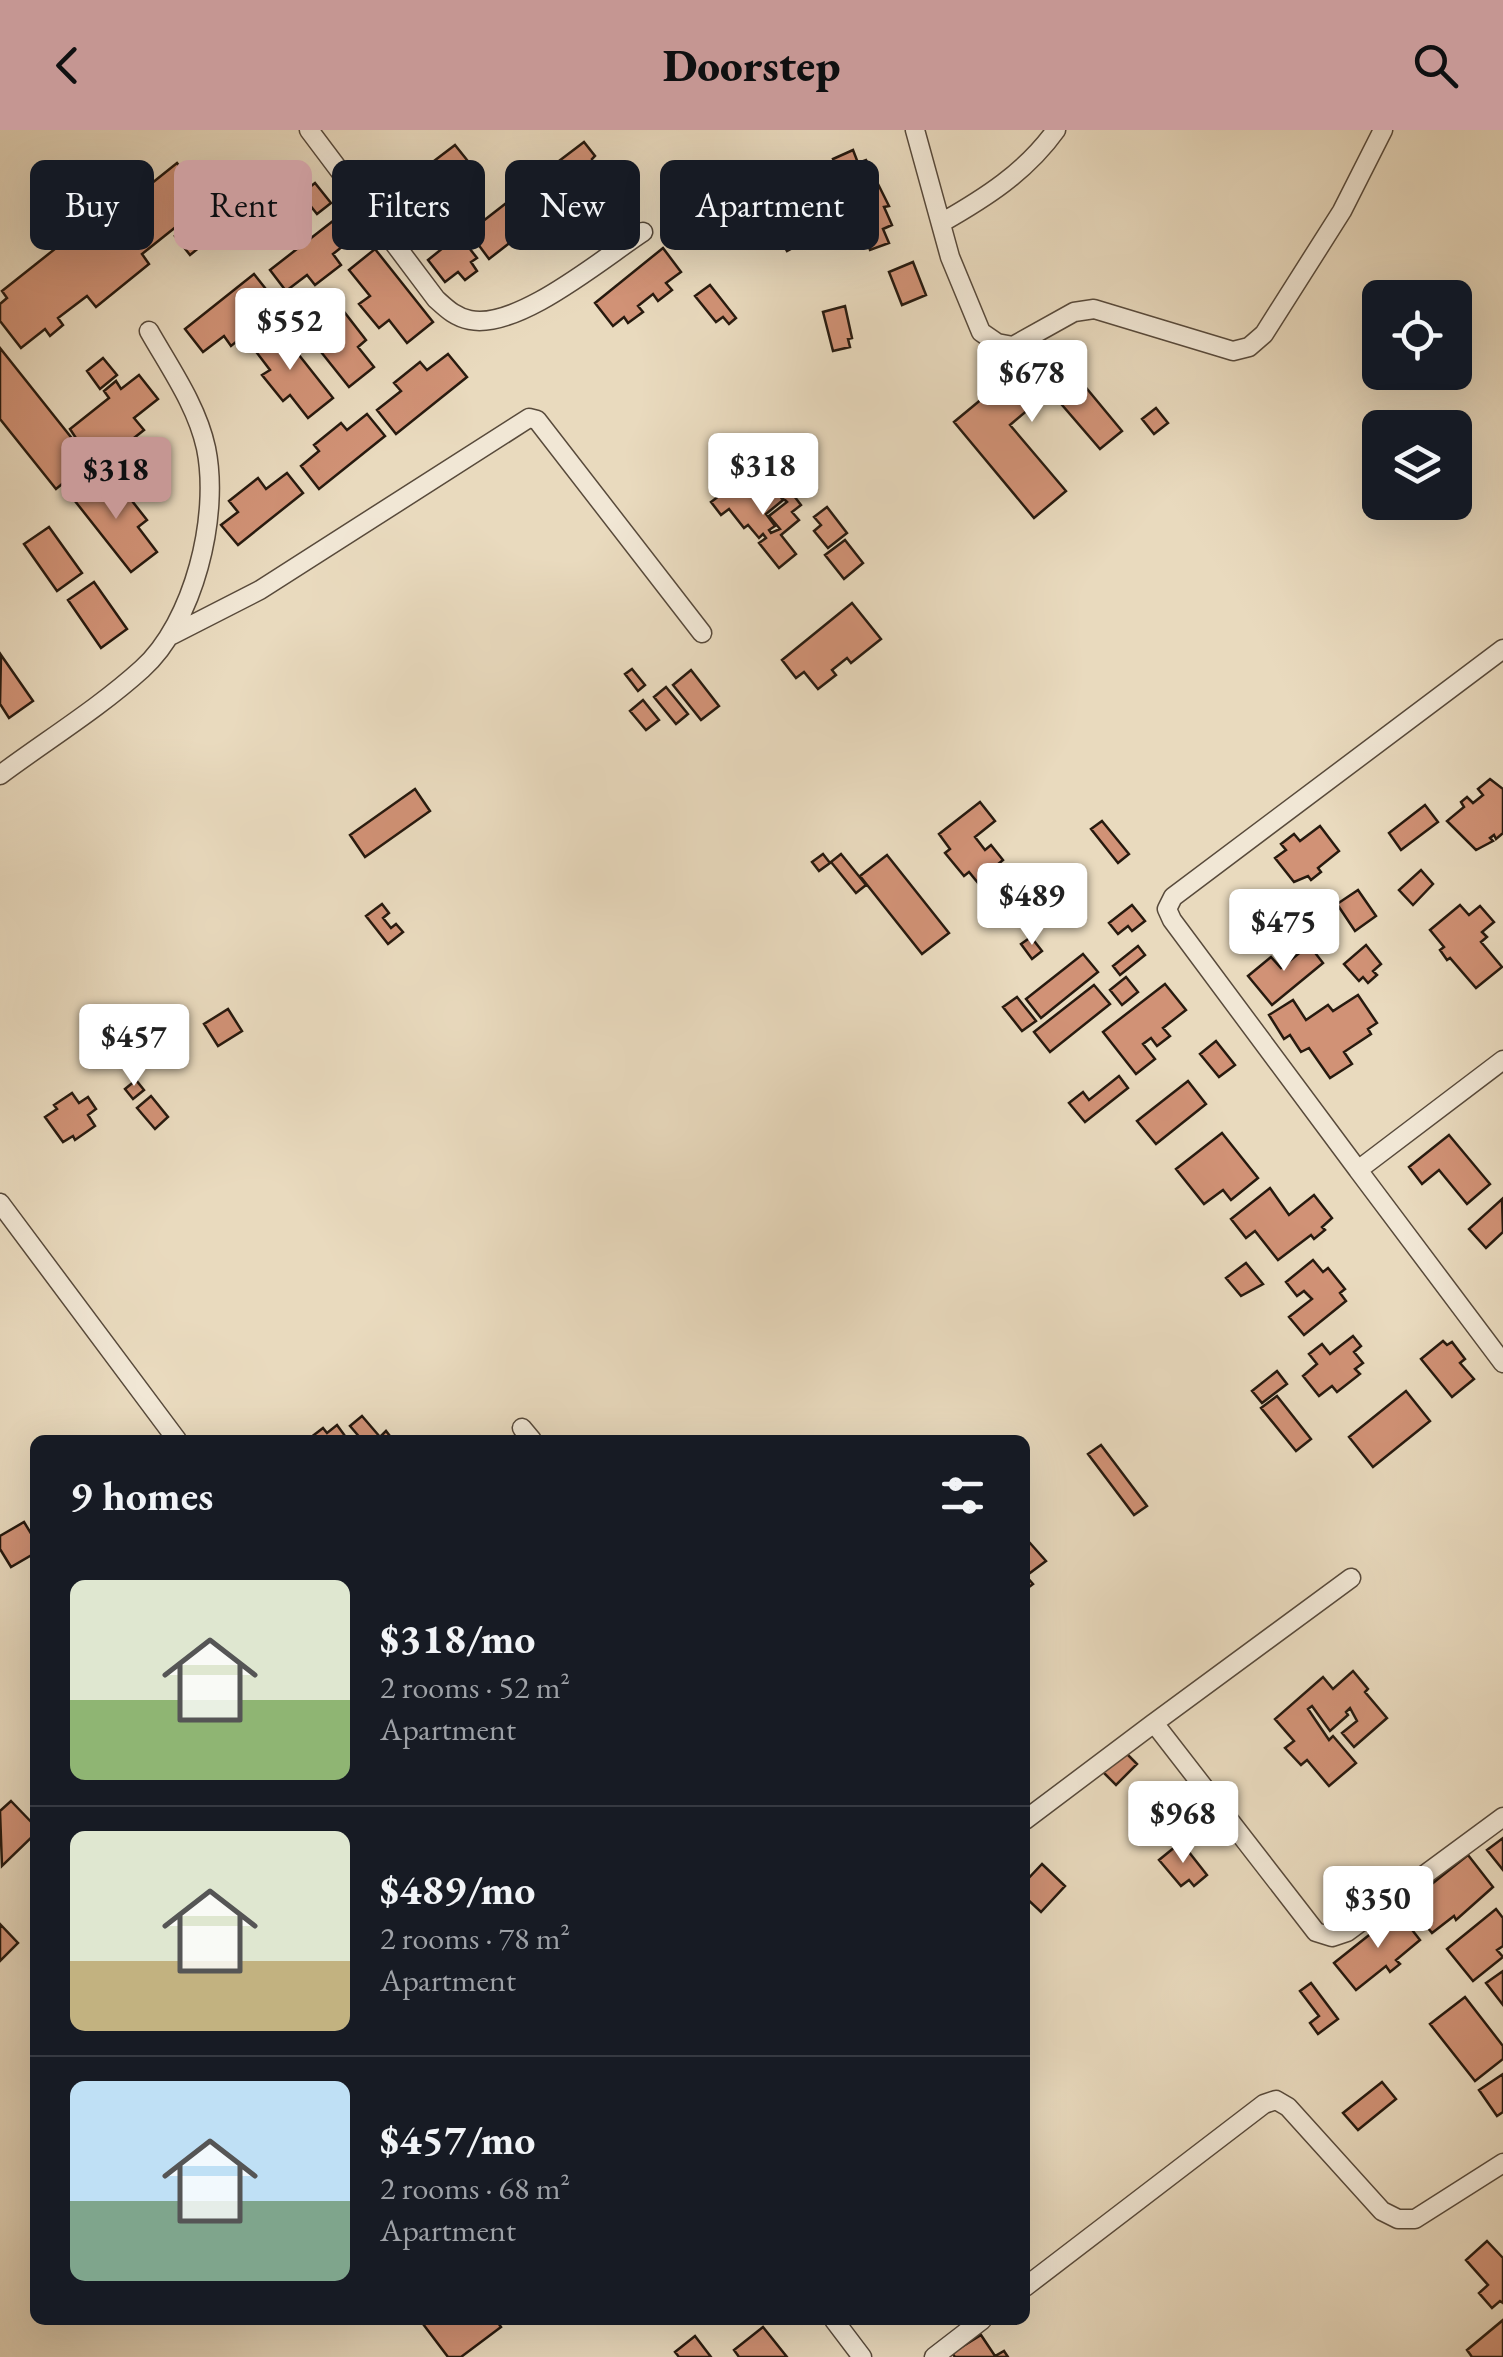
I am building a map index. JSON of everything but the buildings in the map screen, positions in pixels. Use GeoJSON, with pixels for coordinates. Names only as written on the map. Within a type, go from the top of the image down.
{"type":"FeatureCollection","features":[{"type":"Feature","properties":{"kind":"street"},"geometry":{"type":"LineString","coordinates":[[308,130],[436,299],[453,314],[473,321],[504,317],[535,302],[644,232]]}},
{"type":"Feature","properties":{"kind":"street"},"geometry":{"type":"LineString","coordinates":[[915,130],[950,256],[981,332],[997,343],[1012,346],[1082,309],[1094,309],[1233,351],[1248,348],[1264,334],[1342,211],[1383,130]]}},
{"type":"Feature","properties":{"kind":"street"},"geometry":{"type":"LineString","coordinates":[[941,222],[993,193],[1056,130]]}},
{"type":"Feature","properties":{"kind":"street"},"geometry":{"type":"LineString","coordinates":[[0,774],[142,669],[172,635],[196,578],[208,506],[206,449],[190,402],[149,331]]}},
{"type":"Feature","properties":{"kind":"street"},"geometry":{"type":"LineString","coordinates":[[172,635],[260,590],[530,418],[537,420],[702,633]]}},
{"type":"Feature","properties":{"kind":"street"},"geometry":{"type":"LineString","coordinates":[[1503,649],[1173,897],[1168,909],[1172,920],[1503,1363]]}},
{"type":"Feature","properties":{"kind":"street"},"geometry":{"type":"LineString","coordinates":[[1358,1170],[1503,1060]]}},
{"type":"Feature","properties":{"kind":"street"},"geometry":{"type":"LineString","coordinates":[[0,1203],[173,1435]]}},
{"type":"Feature","properties":{"kind":"street"},"geometry":{"type":"LineString","coordinates":[[1030,1816],[1350,1578]]}},
{"type":"Feature","properties":{"kind":"street"},"geometry":{"type":"LineString","coordinates":[[1154,1724],[1316,1932],[1332,1937],[1347,1932],[1503,1817]]}},
{"type":"Feature","properties":{"kind":"street"},"geometry":{"type":"LineString","coordinates":[[1030,2283],[1264,2104],[1276,2100],[1288,2107],[1382,2211],[1398,2219],[1415,2219],[1503,2164]]}},
{"type":"Feature","properties":{"kind":"street"},"geometry":{"type":"LineString","coordinates":[[838,2325],[862,2357]]}},
{"type":"Feature","properties":{"kind":"street"},"geometry":{"type":"LineString","coordinates":[[934,2357],[976,2325]]}}]}
